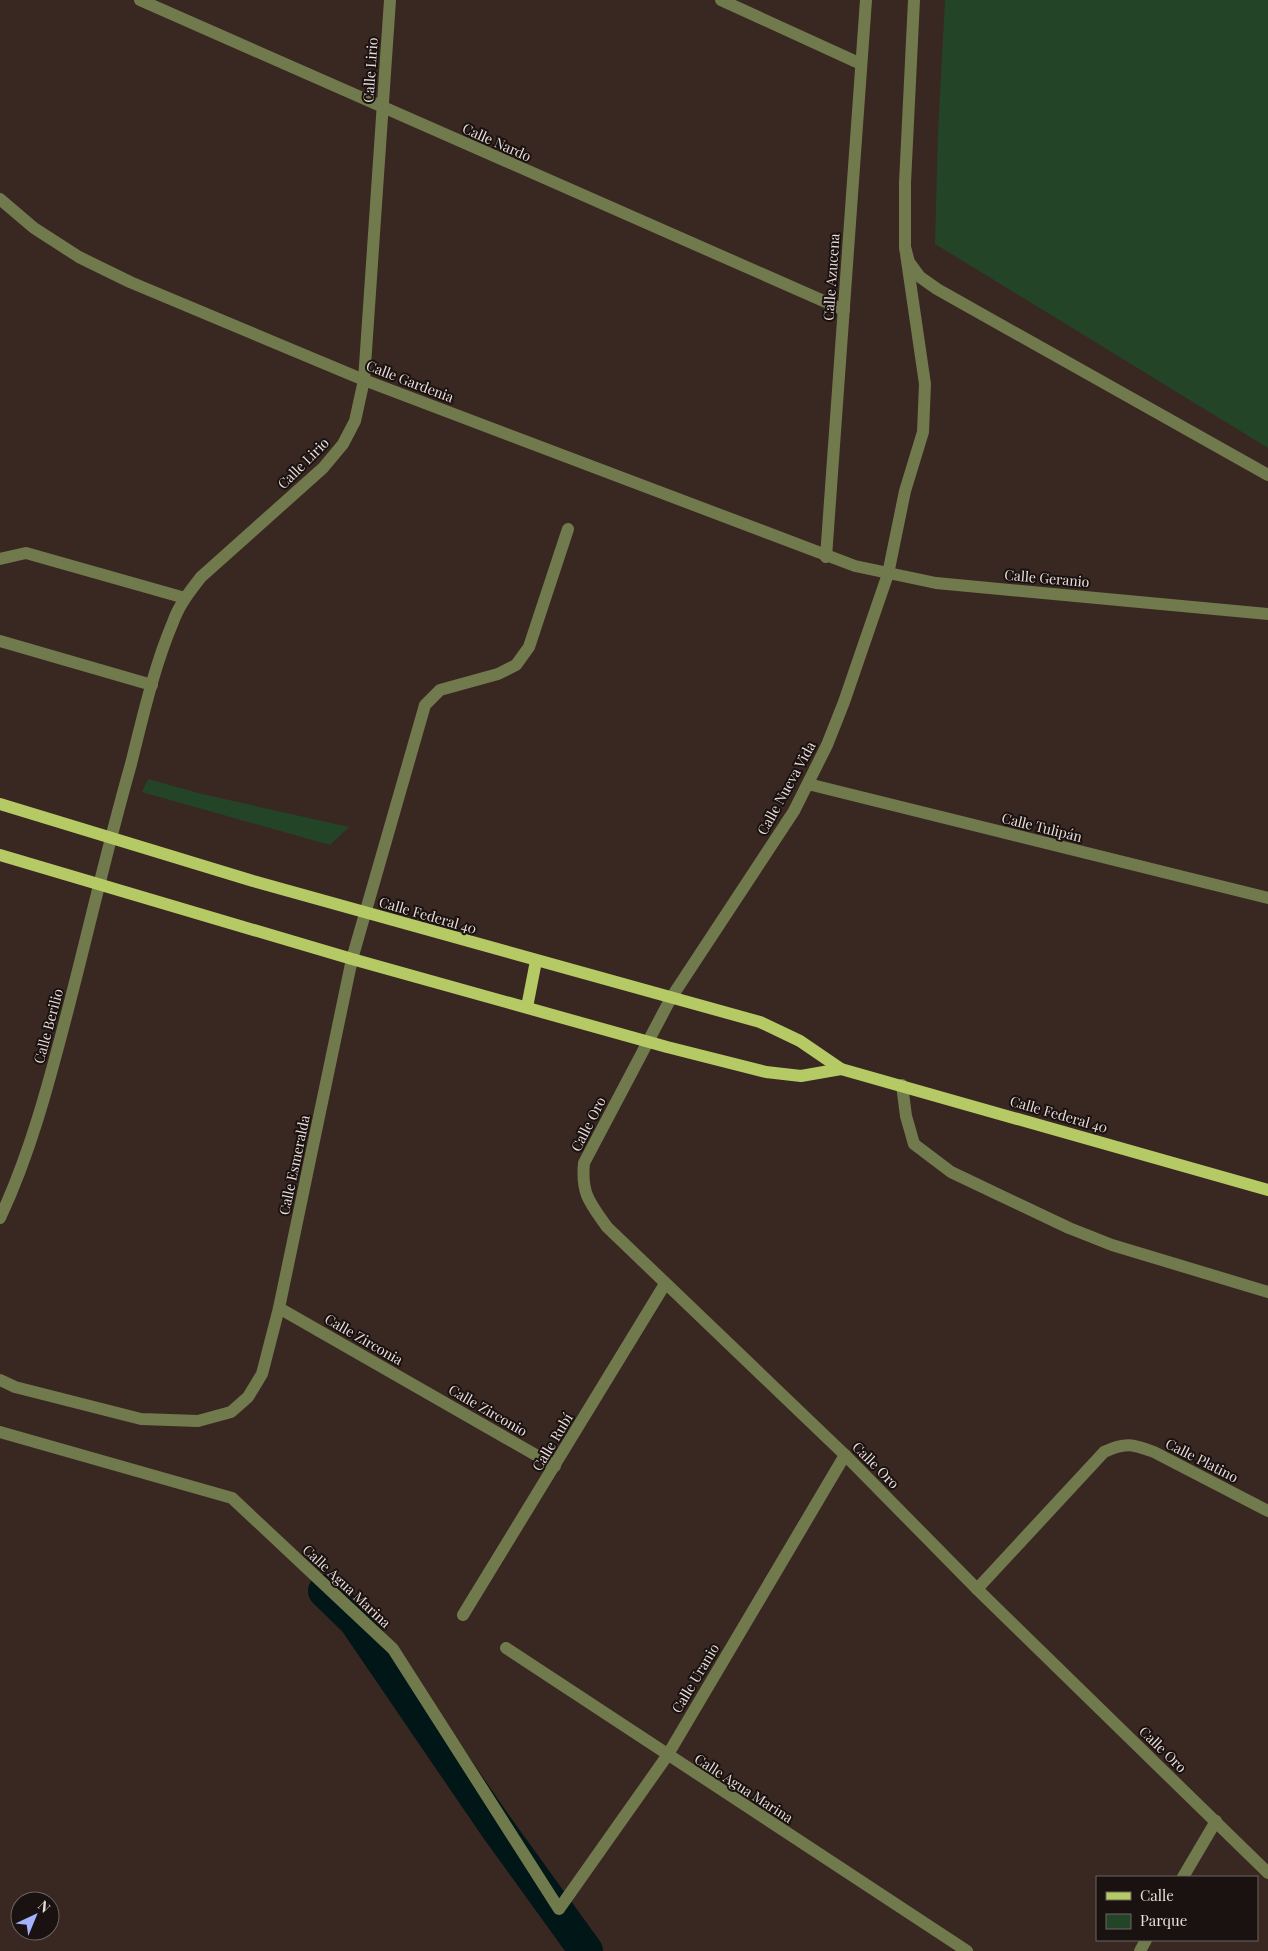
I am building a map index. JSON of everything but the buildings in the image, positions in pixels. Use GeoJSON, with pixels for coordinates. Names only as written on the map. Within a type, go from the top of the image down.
{"type":"FeatureCollection","features":[{"type":"Feature","properties":{"kind":"main road","name":"Calle Federal 40"},"geometry":{"type":"LineString","coordinates":[[0,804],[365,913],[760,1022],[800,1041],[841,1069],[1268,1190]]}},
{"type":"Feature","properties":{"kind":"main road","name":"Calle Federal 40"},"geometry":{"type":"LineString","coordinates":[[0,855],[352,959],[766,1072],[801,1076],[841,1069]]}},
{"type":"Feature","properties":{"kind":"main road"},"geometry":{"type":"LineString","coordinates":[[527,1007],[536,961]]}},
{"type":"Feature","properties":{"kind":"street","name":"Calle Nardo"},"geometry":{"type":"LineString","coordinates":[[140,0],[382,109],[844,310]]}},
{"type":"Feature","properties":{"kind":"street","name":"Calle Lirio"},"geometry":{"type":"LineString","coordinates":[[110,838],[152,685],[173,621],[185,598],[201,577],[323,468],[338,450],[355,421],[364,380],[390,0]]}},
{"type":"Feature","properties":{"kind":"street"},"geometry":{"type":"LineString","coordinates":[[720,0],[861,64]]}},
{"type":"Feature","properties":{"kind":"street","name":"Calle Azucena"},"geometry":{"type":"LineString","coordinates":[[826,557],[866,0]]}},
{"type":"Feature","properties":{"kind":"street","name":"Calle Nueva Vida"},"geometry":{"type":"LineString","coordinates":[[647,1040],[671,998],[789,818],[808,784],[844,702],[888,574],[905,492],[923,432],[925,384],[905,247],[905,183],[914,0]]}},
{"type":"Feature","properties":{"kind":"street","name":"Calle Gardenia"},"geometry":{"type":"LineString","coordinates":[[0,200],[34,228],[88,261],[130,282],[364,380],[826,557]]}},
{"type":"Feature","properties":{"kind":"street"},"geometry":{"type":"LineString","coordinates":[[905,247],[910,262],[920,278],[937,289],[1268,475]]}},
{"type":"Feature","properties":{"kind":"street","name":"Calle Esmeralda"},"geometry":{"type":"LineString","coordinates":[[0,1380],[15,1387],[141,1419],[198,1421],[231,1412],[248,1397],[262,1374],[279,1308],[352,959],[425,705],[440,690],[498,674],[516,665],[529,647],[568,528]]}},
{"type":"Feature","properties":{"kind":"street"},"geometry":{"type":"LineString","coordinates":[[0,559],[26,553],[185,598]]}},
{"type":"Feature","properties":{"kind":"street","name":"Calle Geranio"},"geometry":{"type":"LineString","coordinates":[[826,557],[888,574],[936,583],[1268,614]]}},
{"type":"Feature","properties":{"kind":"street"},"geometry":{"type":"LineString","coordinates":[[0,641],[152,685]]}},
{"type":"Feature","properties":{"kind":"street","name":"Calle Tulipán"},"geometry":{"type":"LineString","coordinates":[[808,784],[1268,898]]}},
{"type":"Feature","properties":{"kind":"street","name":"Calle Berilio"},"geometry":{"type":"LineString","coordinates":[[0,1218],[13,1190],[33,1135],[54,1064],[110,838]]}},
{"type":"Feature","properties":{"kind":"street","name":"Calle Oro"},"geometry":{"type":"LineString","coordinates":[[647,1040],[584,1163],[582,1183],[591,1204],[607,1227],[846,1455],[976,1589],[1268,1873]]}},
{"type":"Feature","properties":{"kind":"street"},"geometry":{"type":"LineString","coordinates":[[902,1085],[906,1116],[914,1144],[951,1172],[1069,1228],[1112,1245],[1268,1292]]}},
{"type":"Feature","properties":{"kind":"street","name":"Calle Rubí"},"geometry":{"type":"LineString","coordinates":[[462,1615],[665,1284]]}},
{"type":"Feature","properties":{"kind":"street","name":"Calle Zirconia"},"geometry":{"type":"LineString","coordinates":[[279,1308],[433,1396]]}},
{"type":"Feature","properties":{"kind":"street","name":"Calle Zirconio"},"geometry":{"type":"LineString","coordinates":[[433,1396],[555,1466]]}},
{"type":"Feature","properties":{"kind":"street","name":"Calle Agua Marina"},"geometry":{"type":"LineString","coordinates":[[0,1432],[232,1498],[393,1649],[559,1910]]}},
{"type":"Feature","properties":{"kind":"street","name":"Calle Platino"},"geometry":{"type":"LineString","coordinates":[[976,1589],[1104,1452],[1119,1445],[1137,1445],[1154,1452],[1268,1511]]}},
{"type":"Feature","properties":{"kind":"street","name":"Calle Uranio"},"geometry":{"type":"LineString","coordinates":[[559,1910],[667,1756],[846,1455]]}},
{"type":"Feature","properties":{"kind":"street","name":"Calle Agua Marina"},"geometry":{"type":"LineString","coordinates":[[506,1648],[667,1756],[967,1951]]}},
{"type":"Feature","properties":{"kind":"street"},"geometry":{"type":"LineString","coordinates":[[1184,1876],[1216,1822]]}},
{"type":"Feature","properties":{"kind":"green space"},"geometry":{"type":"Polygon","coordinates":[[[945,0],[1268,0],[1268,448],[935,244],[938,132],[945,0]]]}},
{"type":"Feature","properties":{"kind":"green space"},"geometry":{"type":"Polygon","coordinates":[[[148,779],[202,794],[349,827],[330,845],[142,792],[148,779]]]}},
{"type":"Feature","properties":{"kind":"waterway"},"geometry":{"type":"LineString","coordinates":[[325,1591],[355,1620],[495,1825],[586,1951]]}}]}
